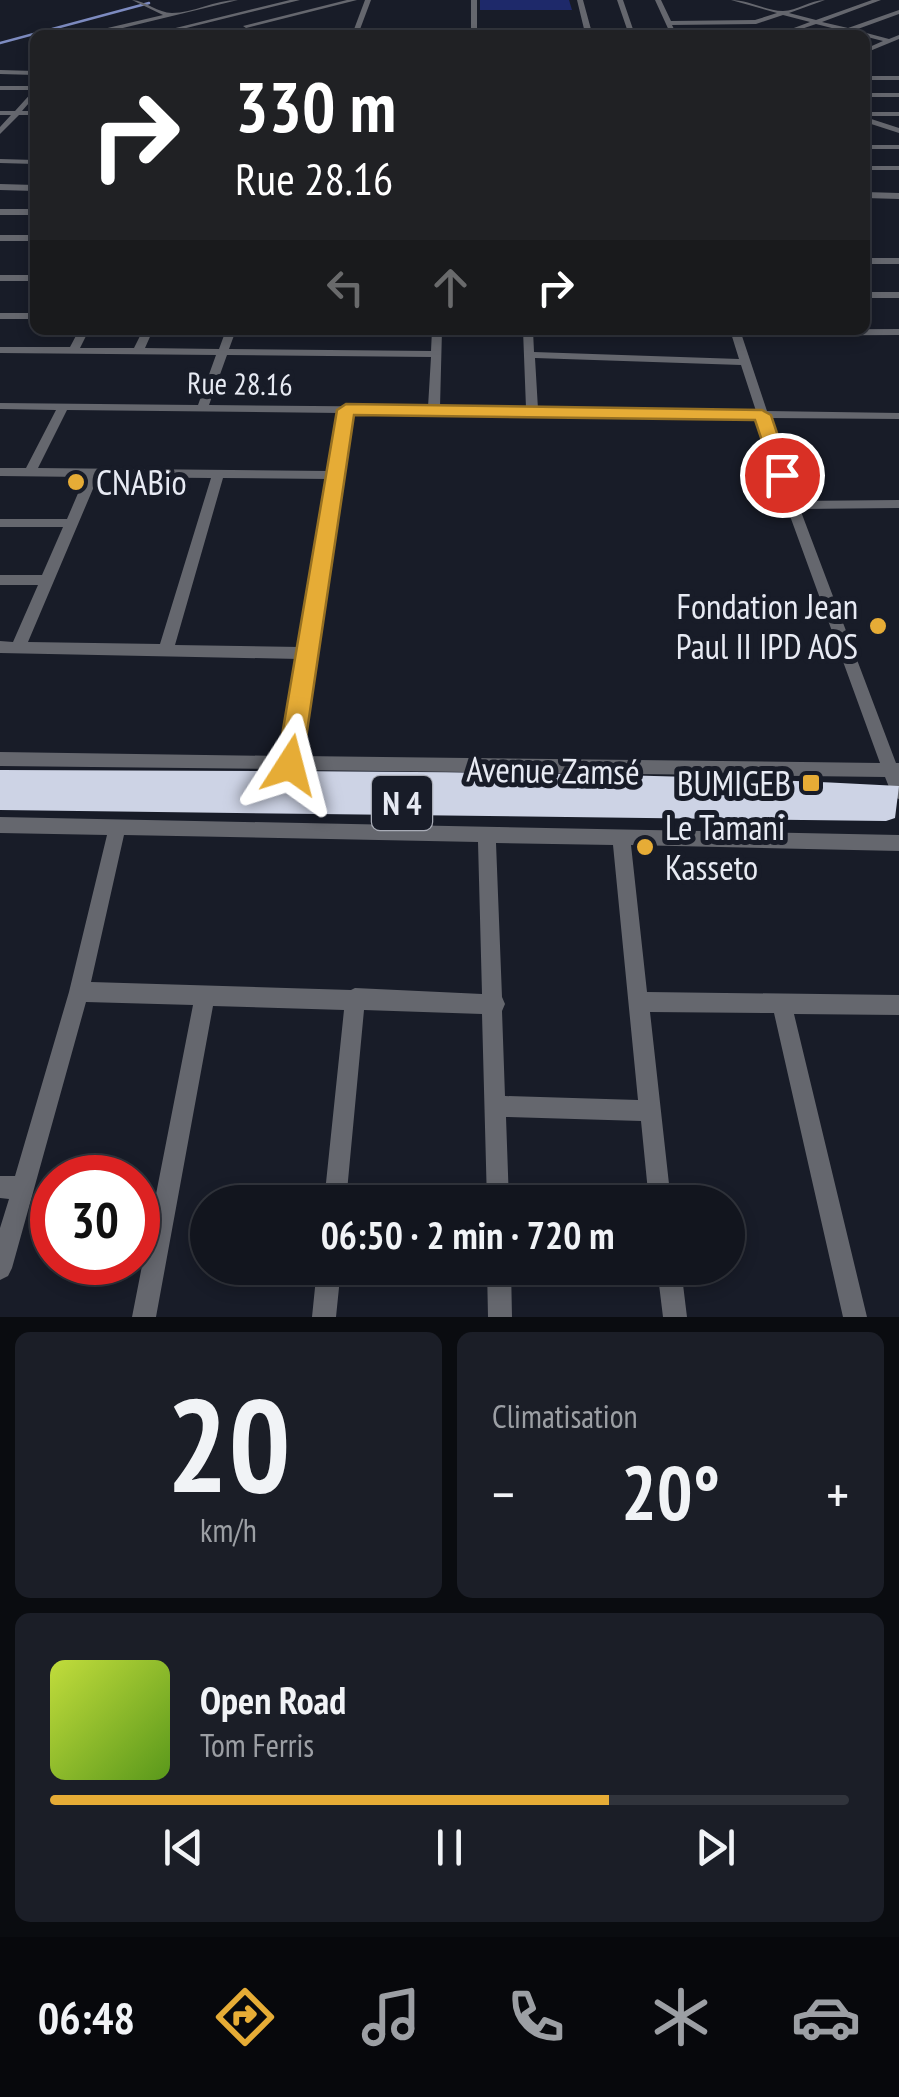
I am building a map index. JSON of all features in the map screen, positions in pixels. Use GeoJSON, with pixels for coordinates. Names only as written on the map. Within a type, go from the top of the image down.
{"type":"FeatureCollection","features":[{"type":"Feature","properties":{"kind":"highway","name":"Avenue Zamsé"},"geometry":{"type":"LineString","coordinates":[[0,781],[811,803]]}},
{"type":"Feature","properties":{"kind":"highway","name":"N 4"},"geometry":{"type":"LineString","coordinates":[[811,803],[899,794]]}},
{"type":"Feature","properties":{"kind":"highway","name":"Avenue Zamsé"},"geometry":{"type":"LineString","coordinates":[[0,798],[811,803]]}},
{"type":"Feature","properties":{"kind":"highway"},"geometry":{"type":"LineString","coordinates":[[811,803],[899,813]]}},
{"type":"Feature","properties":{"kind":"street"},"geometry":{"type":"LineString","coordinates":[[135,0],[204,30]]}},
{"type":"Feature","properties":{"kind":"street"},"geometry":{"type":"LineString","coordinates":[[111,30],[235,0]]}},
{"type":"Feature","properties":{"kind":"street"},"geometry":{"type":"LineString","coordinates":[[170,30],[298,0]]}},
{"type":"Feature","properties":{"kind":"street"},"geometry":{"type":"LineString","coordinates":[[231,30],[354,0]]}},
{"type":"Feature","properties":{"kind":"street"},"geometry":{"type":"LineString","coordinates":[[357,30],[368,0]]}},
{"type":"Feature","properties":{"kind":"street"},"geometry":{"type":"LineString","coordinates":[[474,0],[474,30]]}},
{"type":"Feature","properties":{"kind":"street"},"geometry":{"type":"LineString","coordinates":[[580,0],[588,30]]}},
{"type":"Feature","properties":{"kind":"street"},"geometry":{"type":"LineString","coordinates":[[620,0],[630,30]]}},
{"type":"Feature","properties":{"kind":"street"},"geometry":{"type":"LineString","coordinates":[[658,0],[672,30]]}},
{"type":"Feature","properties":{"kind":"street"},"geometry":{"type":"LineString","coordinates":[[734,0],[848,30],[899,9]]}},
{"type":"Feature","properties":{"kind":"street"},"geometry":{"type":"LineString","coordinates":[[786,0],[807,6]]}},
{"type":"Feature","properties":{"kind":"street"},"geometry":{"type":"LineString","coordinates":[[669,23],[748,23],[822,0]]}},
{"type":"Feature","properties":{"kind":"street"},"geometry":{"type":"LineString","coordinates":[[792,30],[877,0],[899,9]]}},
{"type":"Feature","properties":{"kind":"street"},"geometry":{"type":"LineString","coordinates":[[281,2],[306,12]]}},
{"type":"Feature","properties":{"kind":"street"},"geometry":{"type":"LineString","coordinates":[[870,36],[888,41]]}},
{"type":"Feature","properties":{"kind":"street"},"geometry":{"type":"LineString","coordinates":[[870,49],[899,37]]}},
{"type":"Feature","properties":{"kind":"street"},"geometry":{"type":"LineString","coordinates":[[0,72],[30,72]]}},
{"type":"Feature","properties":{"kind":"street"},"geometry":{"type":"LineString","coordinates":[[870,78],[899,78]]}},
{"type":"Feature","properties":{"kind":"street"},"geometry":{"type":"LineString","coordinates":[[0,88],[30,90]]}},
{"type":"Feature","properties":{"kind":"street"},"geometry":{"type":"LineString","coordinates":[[870,96],[899,95]]}},
{"type":"Feature","properties":{"kind":"street"},"geometry":{"type":"LineString","coordinates":[[0,132],[30,96]]}},
{"type":"Feature","properties":{"kind":"street"},"geometry":{"type":"LineString","coordinates":[[870,104],[882,124]]}},
{"type":"Feature","properties":{"kind":"street"},"geometry":{"type":"LineString","coordinates":[[0,113],[30,113]]}},
{"type":"Feature","properties":{"kind":"street"},"geometry":{"type":"LineString","coordinates":[[870,116],[899,114]]}},
{"type":"Feature","properties":{"kind":"street"},"geometry":{"type":"LineString","coordinates":[[870,119],[899,132]]}},
{"type":"Feature","properties":{"kind":"street"},"geometry":{"type":"LineString","coordinates":[[895,147],[899,158]]}},
{"type":"Feature","properties":{"kind":"street"},"geometry":{"type":"LineString","coordinates":[[0,161],[30,162]]}},
{"type":"Feature","properties":{"kind":"street"},"geometry":{"type":"LineString","coordinates":[[870,168],[899,168]]}},
{"type":"Feature","properties":{"kind":"street"},"geometry":{"type":"LineString","coordinates":[[0,188],[30,188]]}},
{"type":"Feature","properties":{"kind":"street"},"geometry":{"type":"LineString","coordinates":[[870,195],[899,196]]}},
{"type":"Feature","properties":{"kind":"street"},"geometry":{"type":"LineString","coordinates":[[0,212],[30,212]]}},
{"type":"Feature","properties":{"kind":"street"},"geometry":{"type":"LineString","coordinates":[[0,238],[30,238]]}},
{"type":"Feature","properties":{"kind":"street"},"geometry":{"type":"LineString","coordinates":[[870,261],[899,261]]}},
{"type":"Feature","properties":{"kind":"street"},"geometry":{"type":"LineString","coordinates":[[0,278],[30,278]]}},
{"type":"Feature","properties":{"kind":"street"},"geometry":{"type":"LineString","coordinates":[[870,295],[899,295]]}},
{"type":"Feature","properties":{"kind":"street"},"geometry":{"type":"LineString","coordinates":[[0,316],[30,316]]}},
{"type":"Feature","properties":{"kind":"street"},"geometry":{"type":"LineString","coordinates":[[870,332],[899,332]]}},
{"type":"Feature","properties":{"kind":"street"},"geometry":{"type":"LineString","coordinates":[[73,351],[81,335]]}},
{"type":"Feature","properties":{"kind":"street"},"geometry":{"type":"LineString","coordinates":[[138,353],[146,335]]}},
{"type":"Feature","properties":{"kind":"street"},"geometry":{"type":"LineString","coordinates":[[204,407],[229,335]]}},
{"type":"Feature","properties":{"kind":"street"},"geometry":{"type":"LineString","coordinates":[[434,411],[437,335]]}},
{"type":"Feature","properties":{"kind":"street"},"geometry":{"type":"LineString","coordinates":[[528,335],[532,410]]}},
{"type":"Feature","properties":{"kind":"street"},"geometry":{"type":"LineString","coordinates":[[737,335],[792,505],[894,770],[899,794]]}},
{"type":"Feature","properties":{"kind":"street"},"geometry":{"type":"LineString","coordinates":[[0,350],[436,354]]}},
{"type":"Feature","properties":{"kind":"street"},"geometry":{"type":"LineString","coordinates":[[529,355],[746,362]]}},
{"type":"Feature","properties":{"kind":"street","name":"Rue 28.16"},"geometry":{"type":"LineString","coordinates":[[0,406],[899,416]]}},
{"type":"Feature","properties":{"kind":"street"},"geometry":{"type":"LineString","coordinates":[[30,472],[63,406]]}},
{"type":"Feature","properties":{"kind":"street"},"geometry":{"type":"LineString","coordinates":[[290,765],[346,410]]}},
{"type":"Feature","properties":{"kind":"street"},"geometry":{"type":"LineString","coordinates":[[0,472],[336,475]]}},
{"type":"Feature","properties":{"kind":"street"},"geometry":{"type":"LineString","coordinates":[[18,648],[93,472]]}},
{"type":"Feature","properties":{"kind":"street"},"geometry":{"type":"LineString","coordinates":[[166,650],[218,474]]}},
{"type":"Feature","properties":{"kind":"street"},"geometry":{"type":"LineString","coordinates":[[792,505],[899,504]]}},
{"type":"Feature","properties":{"kind":"street"},"geometry":{"type":"LineString","coordinates":[[0,523],[71,523]]}},
{"type":"Feature","properties":{"kind":"street"},"geometry":{"type":"LineString","coordinates":[[0,580],[46,580]]}},
{"type":"Feature","properties":{"kind":"street"},"geometry":{"type":"LineString","coordinates":[[0,647],[308,653]]}},
{"type":"Feature","properties":{"kind":"street"},"geometry":{"type":"LineString","coordinates":[[0,759],[894,770]]}},
{"type":"Feature","properties":{"kind":"street"},"geometry":{"type":"LineString","coordinates":[[0,826],[899,843]]}},
{"type":"Feature","properties":{"kind":"street"},"geometry":{"type":"LineString","coordinates":[[0,1268],[11,1188],[79,992],[117,828]]}},
{"type":"Feature","properties":{"kind":"street"},"geometry":{"type":"LineString","coordinates":[[487,835],[498,1185]]}},
{"type":"Feature","properties":{"kind":"street"},"geometry":{"type":"LineString","coordinates":[[621,838],[658,1185]]}},
{"type":"Feature","properties":{"kind":"street"},"geometry":{"type":"LineString","coordinates":[[79,992],[494,1004]]}},
{"type":"Feature","properties":{"kind":"street"},"geometry":{"type":"LineString","coordinates":[[144,1317],[205,996]]}},
{"type":"Feature","properties":{"kind":"street"},"geometry":{"type":"LineString","coordinates":[[337,1185],[355,998]]}},
{"type":"Feature","properties":{"kind":"street"},"geometry":{"type":"LineString","coordinates":[[640,1002],[899,1006]]}},
{"type":"Feature","properties":{"kind":"street"},"geometry":{"type":"LineString","coordinates":[[782,1004],[855,1317]]}},
{"type":"Feature","properties":{"kind":"street"},"geometry":{"type":"LineString","coordinates":[[497,1106],[649,1110]]}},
{"type":"Feature","properties":{"kind":"street"},"geometry":{"type":"LineString","coordinates":[[324,1317],[327,1285]]}},
{"type":"Feature","properties":{"kind":"street"},"geometry":{"type":"LineString","coordinates":[[499,1285],[500,1317]]}},
{"type":"Feature","properties":{"kind":"street"},"geometry":{"type":"LineString","coordinates":[[670,1285],[675,1317]]}},
{"type":"Feature","properties":{"kind":"shaded area"},"geometry":{"type":"Polygon","coordinates":[[[480,0],[569,0],[572,10],[480,10],[480,0]]]}},
{"type":"Feature","properties":{"kind":"waterway"},"geometry":{"type":"LineString","coordinates":[[48,30],[149,3]]}},
{"type":"Feature","properties":{"kind":"waterway"},"geometry":{"type":"LineString","coordinates":[[0,43],[30,35]]}},
{"type":"Feature","properties":{"kind":"place","name":"CNABio"},"geometry":{"type":"Point","coordinates":[76,482]}},
{"type":"Feature","properties":{"kind":"place","name":"Fondation Jean Paul II IPD AOS"},"geometry":{"type":"Point","coordinates":[878,626]}},
{"type":"Feature","properties":{"kind":"place","name":"BUMIGEB"},"geometry":{"type":"Point","coordinates":[811,783]}},
{"type":"Feature","properties":{"kind":"place","name":"Le Tamani Kasseto"},"geometry":{"type":"Point","coordinates":[645,847]}},
{"type":"Feature","properties":{"kind":"route"},"geometry":{"type":"LineString","coordinates":[[290,765],[346,410],[762,415],[782,475]]}}]}
